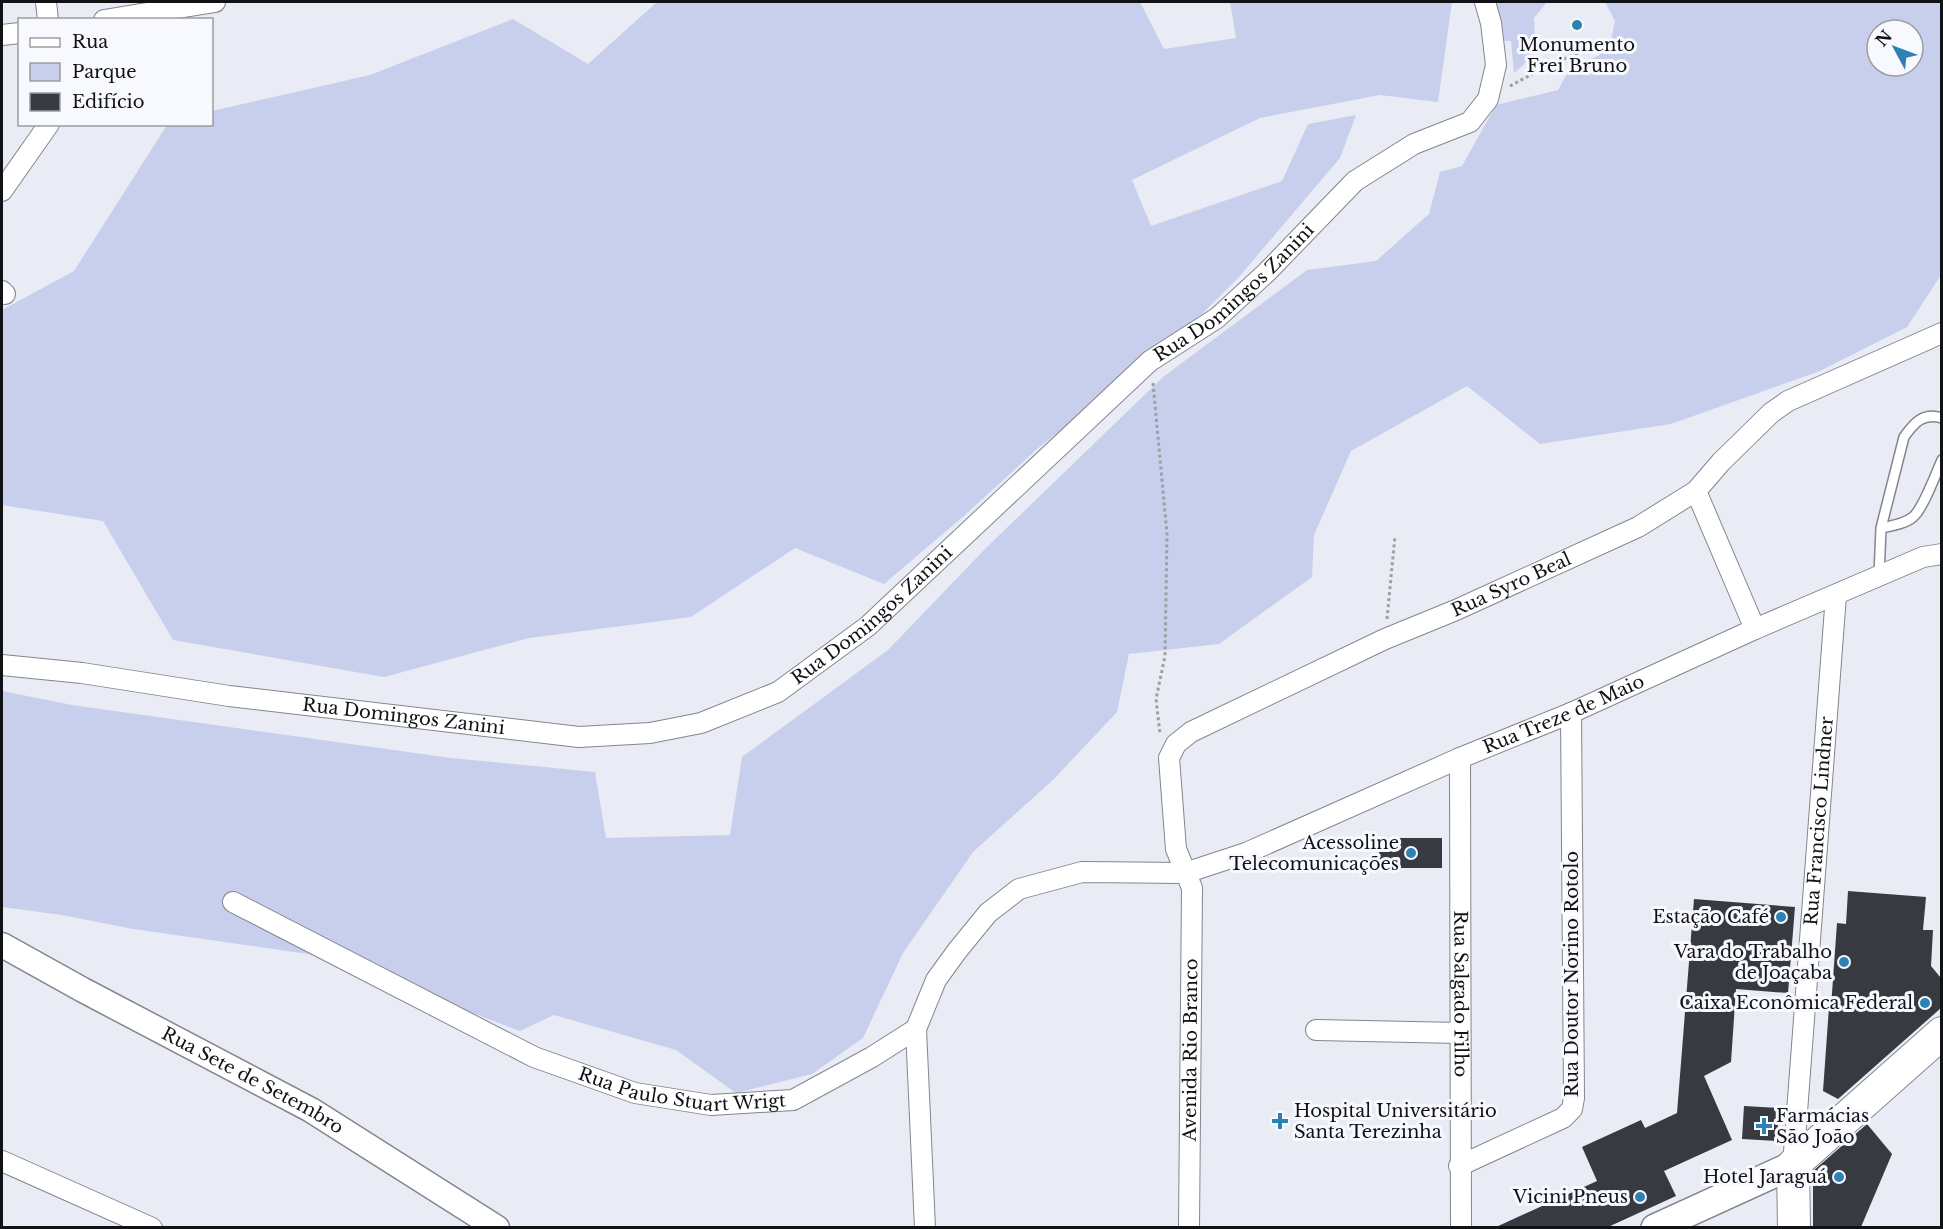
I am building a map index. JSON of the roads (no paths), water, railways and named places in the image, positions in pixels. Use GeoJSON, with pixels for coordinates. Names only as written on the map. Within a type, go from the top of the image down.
{"type":"FeatureCollection","features":[{"type":"Feature","properties":{"kind":"main road"},"geometry":{"type":"LineString","coordinates":[[1655,1227],[1793,1165],[1941,1033]]}},
{"type":"Feature","properties":{"kind":"main road","name":"Rua Francisco Lindner"},"geometry":{"type":"LineString","coordinates":[[1793,1165],[1794,1227]]}},
{"type":"Feature","properties":{"kind":"street"},"geometry":{"type":"LineString","coordinates":[[46,2],[48,18]]}},
{"type":"Feature","properties":{"kind":"street"},"geometry":{"type":"LineString","coordinates":[[126,18],[215,2]]}},
{"type":"Feature","properties":{"kind":"street","name":"Rua Domingos Zanini"},"geometry":{"type":"LineString","coordinates":[[2,665],[82,673],[229,696],[579,737],[650,733],[701,723],[778,692],[868,626],[1150,361],[1217,318],[1267,272],[1355,181],[1414,144],[1470,122],[1488,99],[1496,65],[1491,23],[1485,2]]}},
{"type":"Feature","properties":{"kind":"street"},"geometry":{"type":"LineString","coordinates":[[2,35],[18,33]]}},
{"type":"Feature","properties":{"kind":"street"},"geometry":{"type":"LineString","coordinates":[[2,191],[48,126]]}},
{"type":"Feature","properties":{"kind":"street","name":"Rua Syro Beal"},"geometry":{"type":"LineString","coordinates":[[1185,873],[1176,849],[1169,758],[1176,744],[1191,732],[1385,639],[1638,527],[1696,491],[1721,462],[1762,422],[1788,401],[1941,333]]}},
{"type":"Feature","properties":{"kind":"street"},"geometry":{"type":"LineString","coordinates":[[1696,491],[1755,628]]}},
{"type":"Feature","properties":{"kind":"street","name":"Rua Treze de Maio"},"geometry":{"type":"LineString","coordinates":[[1185,873],[1246,854],[1460,758],[1571,712],[1755,628],[1923,557],[1941,554]]}},
{"type":"Feature","properties":{"kind":"street","name":"Rua Francisco Lindner"},"geometry":{"type":"LineString","coordinates":[[1793,1165],[1836,595]]}},
{"type":"Feature","properties":{"kind":"street","name":"Rua Doutor Norino Rotolo"},"geometry":{"type":"LineString","coordinates":[[1460,1166],[1563,1118],[1572,1109],[1574,1098],[1571,712]]}},
{"type":"Feature","properties":{"kind":"street","name":"Rua Salgado Filho"},"geometry":{"type":"LineString","coordinates":[[1460,758],[1461,1227]]}},
{"type":"Feature","properties":{"kind":"street"},"geometry":{"type":"LineString","coordinates":[[926,1227],[916,1029],[936,980],[957,951],[988,913],[1019,889],[1082,872],[1185,873]]}},
{"type":"Feature","properties":{"kind":"street","name":"Avenida Rio Branco"},"geometry":{"type":"LineString","coordinates":[[1185,873],[1192,888],[1189,1227]]}},
{"type":"Feature","properties":{"kind":"street","name":"Rua Paulo Stuart Wrigt"},"geometry":{"type":"LineString","coordinates":[[233,902],[534,1058],[635,1093],[711,1106],[793,1100],[872,1057],[916,1029]]}},
{"type":"Feature","properties":{"kind":"street","name":"Rua Sete de Setembro"},"geometry":{"type":"LineString","coordinates":[[2,945],[73,985],[311,1110],[497,1227]]}},
{"type":"Feature","properties":{"kind":"street"},"geometry":{"type":"LineString","coordinates":[[1316,1030],[1460,1033]]}},
{"type":"Feature","properties":{"kind":"street"},"geometry":{"type":"LineString","coordinates":[[2,1161],[152,1227]]}},
{"type":"Feature","properties":{"kind":"lane"},"geometry":{"type":"LineString","coordinates":[[1879,576],[1881,528],[1904,437],[1922,418],[1932,415],[1941,418]]}},
{"type":"Feature","properties":{"kind":"lane"},"geometry":{"type":"LineString","coordinates":[[1881,528],[1902,523],[1914,517],[1941,460]]}},
{"type":"Feature","properties":{"kind":"place","name":"Monumento Frei Bruno"},"geometry":{"type":"Point","coordinates":[1577,25]}},
{"type":"Feature","properties":{"kind":"place","name":"Acessoline Telecomunicações"},"geometry":{"type":"Point","coordinates":[1411,853]}},
{"type":"Feature","properties":{"kind":"place","name":"Estação Café"},"geometry":{"type":"Point","coordinates":[1781,917]}},
{"type":"Feature","properties":{"kind":"place","name":"Vara do Trabalho de Joaçaba"},"geometry":{"type":"Point","coordinates":[1844,962]}},
{"type":"Feature","properties":{"kind":"place","name":"Caixa Econômica Federal"},"geometry":{"type":"Point","coordinates":[1925,1003]}},
{"type":"Feature","properties":{"kind":"place","name":"Hospital Universitário Santa Terezinha"},"geometry":{"type":"Point","coordinates":[1280,1121]}},
{"type":"Feature","properties":{"kind":"place","name":"Farmácias São João"},"geometry":{"type":"Point","coordinates":[1764,1126]}},
{"type":"Feature","properties":{"kind":"place","name":"Hotel Jaraguá"},"geometry":{"type":"Point","coordinates":[1839,1177]}},
{"type":"Feature","properties":{"kind":"place","name":"Vicini Pneus"},"geometry":{"type":"Point","coordinates":[1640,1197]}}]}
